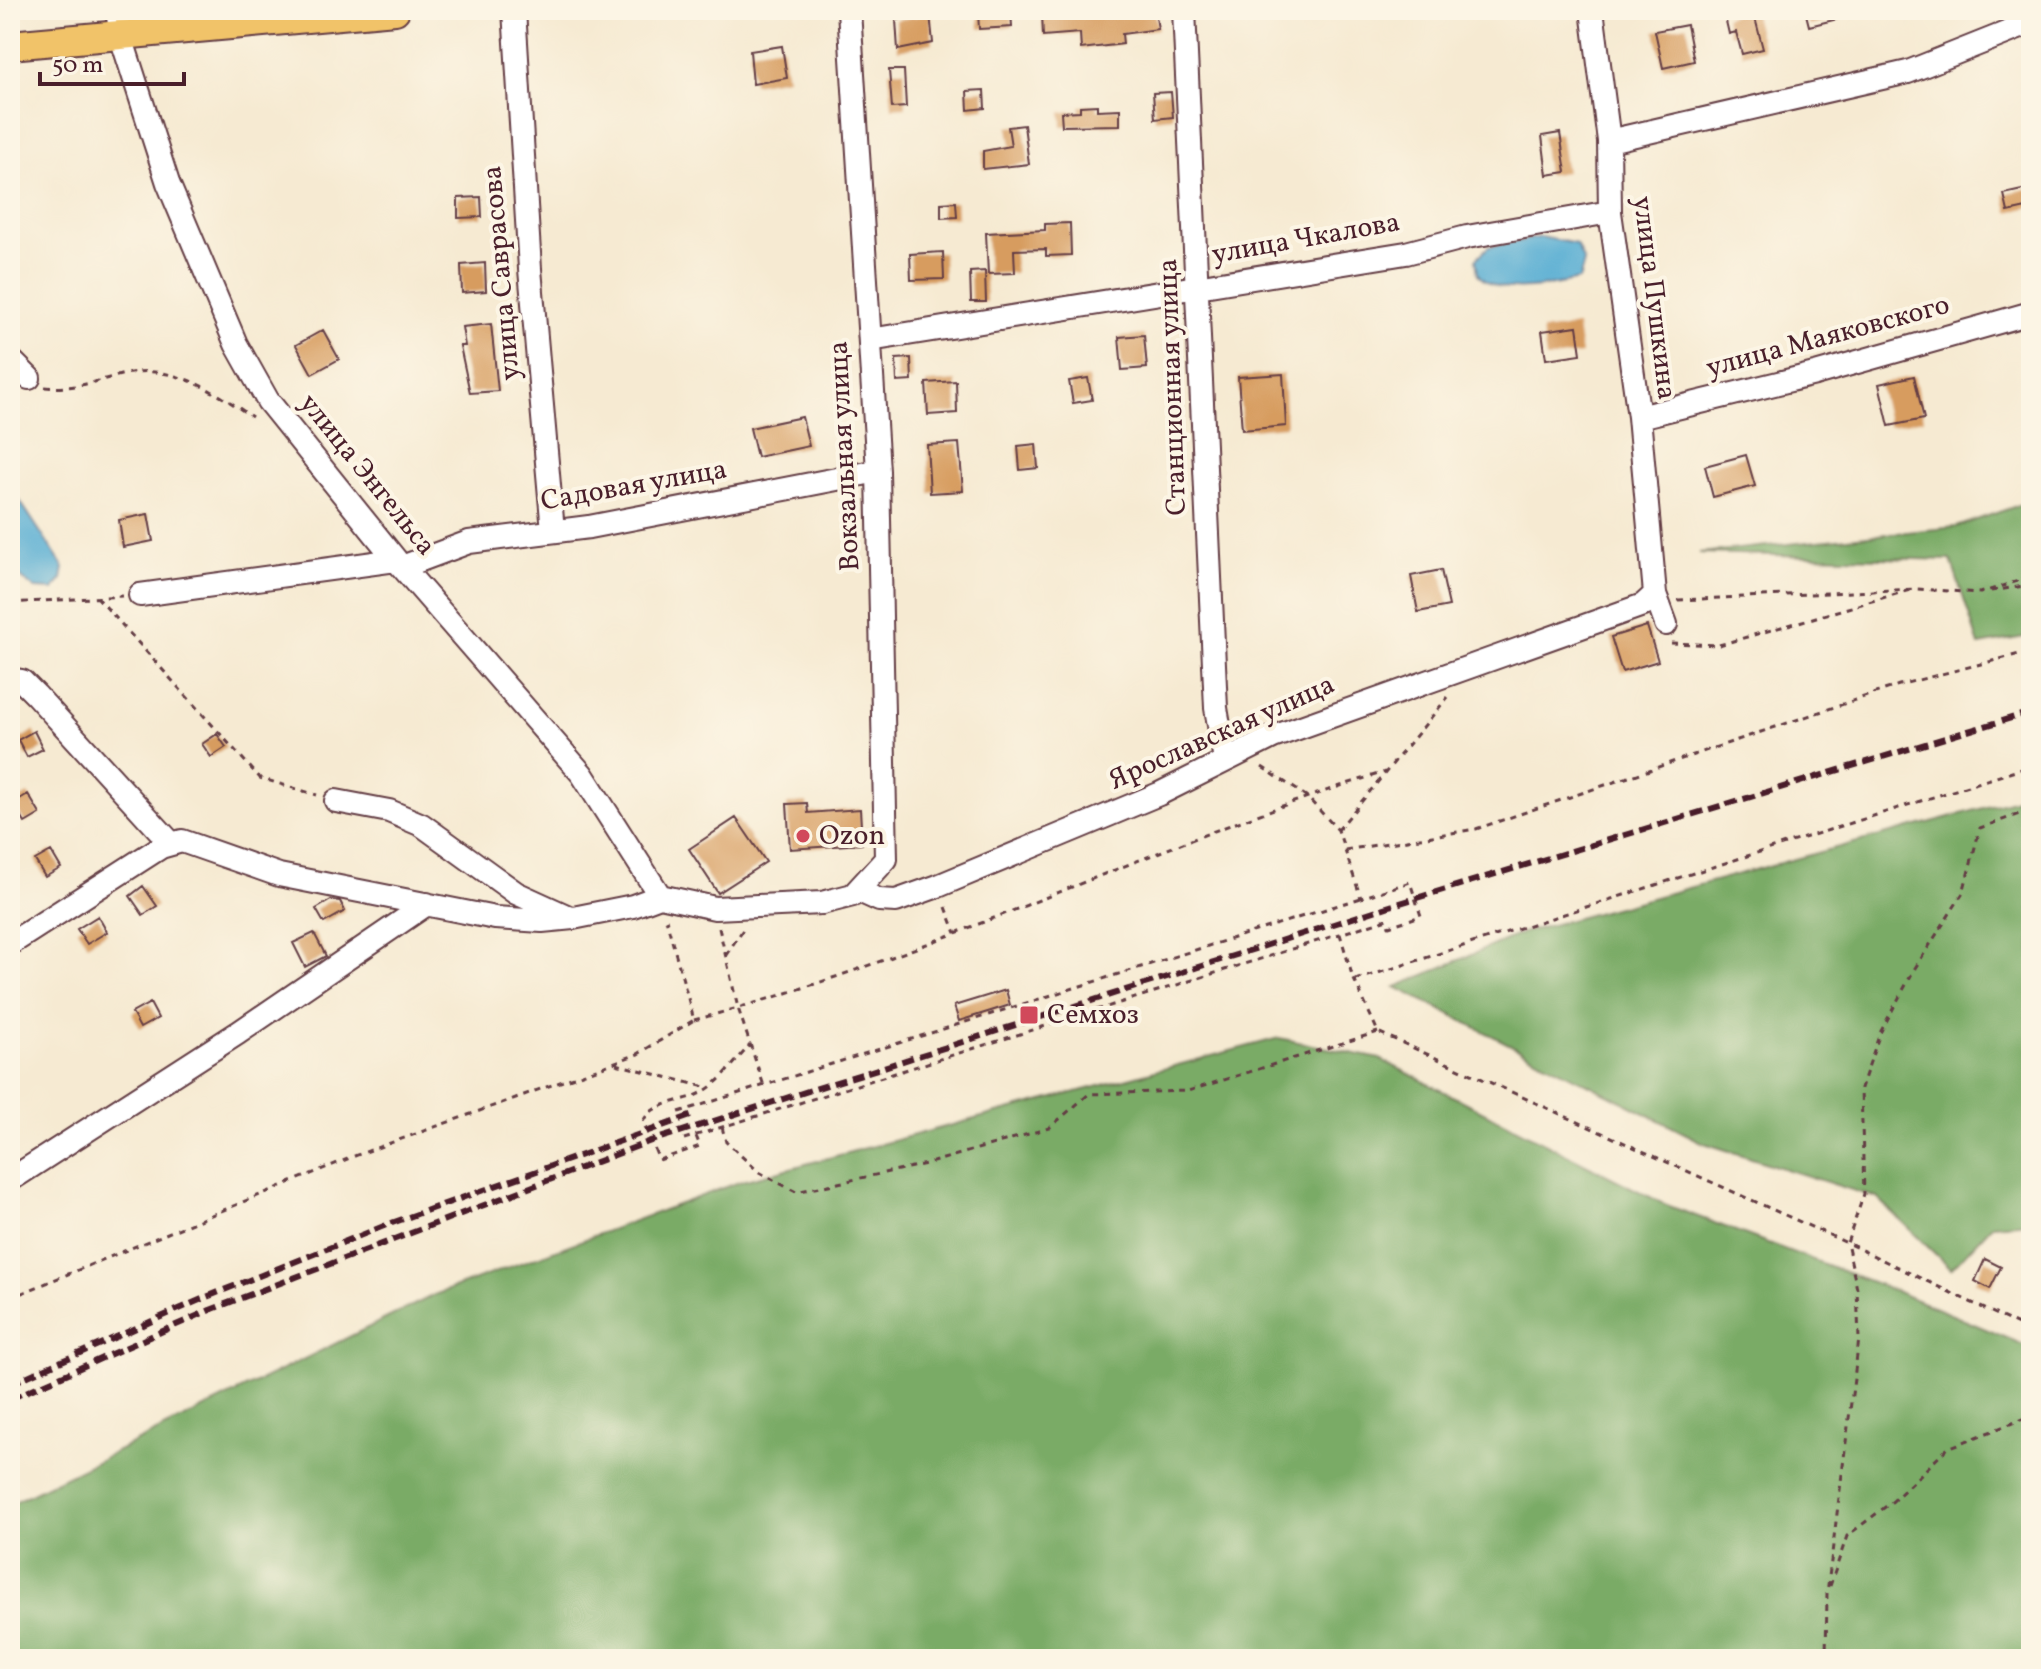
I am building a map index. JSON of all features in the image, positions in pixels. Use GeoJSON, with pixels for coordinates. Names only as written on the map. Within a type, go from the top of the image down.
{"type":"FeatureCollection","features":[{"type":"Feature","properties":{"kind":"main road"},"geometry":{"type":"LineString","coordinates":[[10,45],[119,24],[395,10]]}},
{"type":"Feature","properties":{"kind":"street","name":"улица Саврасова"},"geometry":{"type":"LineString","coordinates":[[514,10],[530,269],[553,531]]}},
{"type":"Feature","properties":{"kind":"street","name":"Вокзальная улица"},"geometry":{"type":"LineString","coordinates":[[849,10],[878,471],[886,859],[859,891]]}},
{"type":"Feature","properties":{"kind":"street","name":"Станционная улица"},"geometry":{"type":"LineString","coordinates":[[1184,10],[1216,708],[1229,758]]}},
{"type":"Feature","properties":{"kind":"street","name":"улица Пушкина"},"geometry":{"type":"LineString","coordinates":[[1592,10],[1609,141],[1610,212],[1639,417],[1655,594],[1666,624]]}},
{"type":"Feature","properties":{"kind":"street"},"geometry":{"type":"LineString","coordinates":[[1609,141],[1908,72],[2031,23]]}},
{"type":"Feature","properties":{"kind":"street","name":"улица Энгельса"},"geometry":{"type":"LineString","coordinates":[[119,24],[168,183],[236,344],[268,401],[399,564],[582,774],[660,896]]}},
{"type":"Feature","properties":{"kind":"street","name":"улица Чкалова"},"geometry":{"type":"LineString","coordinates":[[870,340],[1406,253],[1467,237],[1610,212]]}},
{"type":"Feature","properties":{"kind":"street","name":"улица Маяковского"},"geometry":{"type":"LineString","coordinates":[[1639,417],[1815,374],[2031,313]]}},
{"type":"Feature","properties":{"kind":"street"},"geometry":{"type":"LineString","coordinates":[[10,359],[29,378]]}},
{"type":"Feature","properties":{"kind":"street","name":"Садовая улица"},"geometry":{"type":"LineString","coordinates":[[140,595],[399,564],[469,542],[553,531],[878,471]]}},
{"type":"Feature","properties":{"kind":"street","name":"Ярославская улица"},"geometry":{"type":"LineString","coordinates":[[859,891],[879,900],[896,901],[938,886],[1159,794],[1273,737],[1643,605],[1655,594]]}},
{"type":"Feature","properties":{"kind":"street"},"geometry":{"type":"LineString","coordinates":[[10,679],[22,681],[36,695],[170,842]]}},
{"type":"Feature","properties":{"kind":"street"},"geometry":{"type":"LineString","coordinates":[[336,801],[389,811],[422,825],[516,893],[573,918]]}},
{"type":"Feature","properties":{"kind":"street"},"geometry":{"type":"LineString","coordinates":[[10,944],[170,842],[182,841],[279,875],[495,918],[542,921],[573,918],[633,906],[660,896],[715,908],[822,903],[859,891]]}},
{"type":"Feature","properties":{"kind":"street"},"geometry":{"type":"LineString","coordinates":[[10,1180],[238,1033],[427,904]]}},
{"type":"Feature","properties":{"kind":"path"},"geometry":{"type":"LineString","coordinates":[[29,378],[47,387],[72,387],[130,372],[156,372],[186,380],[224,397],[260,423]]}},
{"type":"Feature","properties":{"kind":"path"},"geometry":{"type":"LineString","coordinates":[[1980,593],[2031,577]]}},
{"type":"Feature","properties":{"kind":"path"},"geometry":{"type":"LineString","coordinates":[[1655,594],[1675,601],[1916,589],[1980,593],[2031,585]]}},
{"type":"Feature","properties":{"kind":"path"},"geometry":{"type":"LineString","coordinates":[[1666,624],[1672,646],[1719,645],[1916,589]]}},
{"type":"Feature","properties":{"kind":"path"},"geometry":{"type":"LineString","coordinates":[[10,603],[140,595]]}},
{"type":"Feature","properties":{"kind":"path"},"geometry":{"type":"LineString","coordinates":[[97,597],[260,778],[336,801]]}},
{"type":"Feature","properties":{"kind":"path"},"geometry":{"type":"LineString","coordinates":[[1345,850],[1476,829],[1899,685],[2031,651]]}},
{"type":"Feature","properties":{"kind":"path"},"geometry":{"type":"LineString","coordinates":[[1338,830],[1475,664]]}},
{"type":"Feature","properties":{"kind":"path"},"geometry":{"type":"LineString","coordinates":[[1229,758],[1253,760],[1306,796],[1338,830],[1361,898]]}},
{"type":"Feature","properties":{"kind":"path"},"geometry":{"type":"LineString","coordinates":[[1354,980],[2031,766]]}},
{"type":"Feature","properties":{"kind":"path"},"geometry":{"type":"LineString","coordinates":[[10,1298],[357,1155],[638,1054],[694,1020],[738,1008],[956,933],[1139,862],[1186,839],[1306,796],[1385,772]]}},
{"type":"Feature","properties":{"kind":"path"},"geometry":{"type":"LineString","coordinates":[[1826,1659],[1827,1593],[1859,1339],[1857,1289],[1847,1243],[1864,1194],[1861,1088],[1880,1033],[1915,968],[1963,893],[1980,828],[2031,810]]}},
{"type":"Feature","properties":{"kind":"path"},"geometry":{"type":"LineString","coordinates":[[679,1112],[1410,882],[1421,916],[1389,926],[1387,919],[684,1139]]}},
{"type":"Feature","properties":{"kind":"path"},"geometry":{"type":"LineString","coordinates":[[938,886],[956,933]]}},
{"type":"Feature","properties":{"kind":"path"},"geometry":{"type":"LineString","coordinates":[[660,896],[694,1020]]}},
{"type":"Feature","properties":{"kind":"path"},"geometry":{"type":"LineString","coordinates":[[726,955],[759,906]]}},
{"type":"Feature","properties":{"kind":"path"},"geometry":{"type":"LineString","coordinates":[[715,908],[738,1008],[764,1086]]}},
{"type":"Feature","properties":{"kind":"path"},"geometry":{"type":"LineString","coordinates":[[1340,934],[1354,980],[1378,1032],[1847,1243],[2031,1331]]}},
{"type":"Feature","properties":{"kind":"path"},"geometry":{"type":"LineString","coordinates":[[722,1127],[726,1142],[759,1172],[796,1192],[926,1164],[1049,1128],[1089,1094],[1188,1091],[1378,1032]]}},
{"type":"Feature","properties":{"kind":"path"},"geometry":{"type":"LineString","coordinates":[[696,1135],[700,1146],[659,1160],[643,1122],[646,1114],[655,1109],[709,1088],[751,1044]]}},
{"type":"Feature","properties":{"kind":"path"},"geometry":{"type":"LineString","coordinates":[[613,1064],[709,1088]]}},
{"type":"Feature","properties":{"kind":"path"},"geometry":{"type":"LineString","coordinates":[[1827,1593],[1847,1536],[1893,1501],[1948,1448],[2031,1416]]}},
{"type":"Feature","properties":{"kind":"green space"},"geometry":{"type":"Polygon","coordinates":[[[2031,501],[2031,636],[1979,645],[1951,560],[1699,553],[1956,527],[2031,501]]]}},
{"type":"Feature","properties":{"kind":"green space"},"geometry":{"type":"Polygon","coordinates":[[[2031,795],[2031,1222],[1992,1225],[1951,1269],[1877,1198],[1704,1143],[1396,987],[1522,933],[2031,795]]]}},
{"type":"Feature","properties":{"kind":"green space"},"geometry":{"type":"Polygon","coordinates":[[[1279,1038],[1380,1059],[1664,1204],[1893,1290],[2031,1348],[2031,1659],[10,1659],[10,1504],[434,1295],[742,1181],[1279,1038]]]}},
{"type":"Feature","properties":{"kind":"water"},"geometry":{"type":"Polygon","coordinates":[[[1541,237],[1576,244],[1584,262],[1579,280],[1511,288],[1487,282],[1478,274],[1476,259],[1488,247],[1541,237]]]}},
{"type":"Feature","properties":{"kind":"water"},"geometry":{"type":"Polygon","coordinates":[[[10,486],[64,568],[62,579],[53,590],[35,589],[10,568],[10,486]]]}},
{"type":"Feature","properties":{"kind":"building"},"geometry":{"type":"Polygon","coordinates":[[[1011,10],[1012,27],[979,29],[978,12],[1011,10]]]}},
{"type":"Feature","properties":{"kind":"building"},"geometry":{"type":"Polygon","coordinates":[[[1057,10],[1155,11],[1158,29],[1122,34],[1123,44],[1081,49],[1080,33],[1043,36],[1042,13],[1057,10]]]}},
{"type":"Feature","properties":{"kind":"building"},"geometry":{"type":"Polygon","coordinates":[[[1753,10],[1763,49],[1742,54],[1736,32],[1729,34],[1725,17],[1753,10]]]}},
{"type":"Feature","properties":{"kind":"building"},"geometry":{"type":"Polygon","coordinates":[[[1805,10],[1850,10],[1850,16],[1809,26],[1805,10]]]}},
{"type":"Feature","properties":{"kind":"building"},"geometry":{"type":"Polygon","coordinates":[[[930,14],[933,43],[898,50],[896,20],[930,14]]]}},
{"type":"Feature","properties":{"kind":"building"},"geometry":{"type":"Polygon","coordinates":[[[1687,25],[1694,61],[1663,68],[1655,31],[1687,25]]]}},
{"type":"Feature","properties":{"kind":"building"},"geometry":{"type":"Polygon","coordinates":[[[782,46],[787,78],[753,84],[750,51],[782,46]]]}},
{"type":"Feature","properties":{"kind":"building"},"geometry":{"type":"Polygon","coordinates":[[[889,70],[904,70],[906,107],[892,108],[889,70]]]}},
{"type":"Feature","properties":{"kind":"building"},"geometry":{"type":"Polygon","coordinates":[[[984,90],[985,108],[968,110],[967,91],[984,90]]]}},
{"type":"Feature","properties":{"kind":"building"},"geometry":{"type":"Polygon","coordinates":[[[1171,92],[1173,117],[1155,119],[1153,93],[1171,92]]]}},
{"type":"Feature","properties":{"kind":"building"},"geometry":{"type":"Polygon","coordinates":[[[1097,105],[1097,110],[1120,109],[1120,125],[1062,126],[1061,112],[1080,111],[1080,106],[1097,105]]]}},
{"type":"Feature","properties":{"kind":"building"},"geometry":{"type":"Polygon","coordinates":[[[1024,125],[1029,164],[983,169],[983,151],[1011,146],[1008,127],[1024,125]]]}},
{"type":"Feature","properties":{"kind":"building"},"geometry":{"type":"Polygon","coordinates":[[[1560,133],[1566,172],[1547,175],[1542,136],[1560,133]]]}},
{"type":"Feature","properties":{"kind":"building"},"geometry":{"type":"Polygon","coordinates":[[[2031,188],[2031,207],[2008,212],[2004,194],[2031,188]]]}},
{"type":"Feature","properties":{"kind":"building"},"geometry":{"type":"Polygon","coordinates":[[[481,197],[482,217],[458,218],[458,198],[481,197]]]}},
{"type":"Feature","properties":{"kind":"building"},"geometry":{"type":"Polygon","coordinates":[[[956,202],[957,217],[941,218],[941,203],[956,202]]]}},
{"type":"Feature","properties":{"kind":"building"},"geometry":{"type":"Polygon","coordinates":[[[1070,223],[1071,255],[1046,256],[1046,249],[1014,250],[1015,273],[988,274],[986,233],[1045,230],[1045,224],[1070,223]]]}},
{"type":"Feature","properties":{"kind":"building"},"geometry":{"type":"Polygon","coordinates":[[[943,252],[944,279],[911,280],[910,254],[943,252]]]}},
{"type":"Feature","properties":{"kind":"building"},"geometry":{"type":"Polygon","coordinates":[[[485,263],[486,291],[462,293],[461,265],[485,263]]]}},
{"type":"Feature","properties":{"kind":"building"},"geometry":{"type":"Polygon","coordinates":[[[985,271],[986,302],[971,302],[970,272],[985,271]]]}},
{"type":"Feature","properties":{"kind":"building"},"geometry":{"type":"Polygon","coordinates":[[[491,324],[498,391],[470,393],[460,346],[465,346],[462,327],[491,324]]]}},
{"type":"Feature","properties":{"kind":"building"},"geometry":{"type":"Polygon","coordinates":[[[1577,326],[1581,354],[1546,359],[1542,331],[1577,326]]]}},
{"type":"Feature","properties":{"kind":"building"},"geometry":{"type":"Polygon","coordinates":[[[323,330],[339,359],[312,374],[296,345],[323,330]]]}},
{"type":"Feature","properties":{"kind":"building"},"geometry":{"type":"Polygon","coordinates":[[[1144,335],[1147,368],[1122,370],[1119,337],[1144,335]]]}},
{"type":"Feature","properties":{"kind":"building"},"geometry":{"type":"Polygon","coordinates":[[[911,358],[912,381],[897,382],[896,359],[911,358]]]}},
{"type":"Feature","properties":{"kind":"building"},"geometry":{"type":"Polygon","coordinates":[[[1283,374],[1286,426],[1242,430],[1238,377],[1283,374]]]}},
{"type":"Feature","properties":{"kind":"building"},"geometry":{"type":"Polygon","coordinates":[[[1914,376],[1924,419],[1889,426],[1879,384],[1914,376]]]}},
{"type":"Feature","properties":{"kind":"building"},"geometry":{"type":"Polygon","coordinates":[[[1088,378],[1092,400],[1073,403],[1069,381],[1088,378]]]}},
{"type":"Feature","properties":{"kind":"building"},"geometry":{"type":"Polygon","coordinates":[[[956,381],[957,413],[928,415],[926,383],[956,381]]]}},
{"type":"Feature","properties":{"kind":"building"},"geometry":{"type":"Polygon","coordinates":[[[802,417],[809,446],[757,457],[750,428],[802,417]]]}},
{"type":"Feature","properties":{"kind":"building"},"geometry":{"type":"Polygon","coordinates":[[[959,443],[963,491],[930,493],[927,445],[959,443]]]}},
{"type":"Feature","properties":{"kind":"building"},"geometry":{"type":"Polygon","coordinates":[[[1036,444],[1038,468],[1020,470],[1018,446],[1036,444]]]}},
{"type":"Feature","properties":{"kind":"building"},"geometry":{"type":"Polygon","coordinates":[[[1746,455],[1755,486],[1713,497],[1705,466],[1746,455]]]}},
{"type":"Feature","properties":{"kind":"building"},"geometry":{"type":"Polygon","coordinates":[[[148,514],[153,541],[123,547],[119,520],[148,514]]]}},
{"type":"Feature","properties":{"kind":"building"},"geometry":{"type":"Polygon","coordinates":[[[1441,570],[1449,606],[1418,612],[1411,576],[1441,570]]]}},
{"type":"Feature","properties":{"kind":"building"},"geometry":{"type":"Polygon","coordinates":[[[1647,626],[1658,661],[1622,672],[1611,637],[1647,626]]]}},
{"type":"Feature","properties":{"kind":"building"},"geometry":{"type":"Polygon","coordinates":[[[34,731],[43,749],[27,757],[18,740],[34,731]]]}},
{"type":"Feature","properties":{"kind":"building"},"geometry":{"type":"Polygon","coordinates":[[[217,734],[226,747],[211,757],[202,744],[217,734]]]}},
{"type":"Feature","properties":{"kind":"building"},"geometry":{"type":"Polygon","coordinates":[[[28,794],[40,814],[25,823],[13,803],[28,794]]]}},
{"type":"Feature","properties":{"kind":"building"},"geometry":{"type":"Polygon","coordinates":[[[807,803],[808,813],[860,809],[862,844],[790,849],[787,804],[807,803]]]}},
{"type":"Feature","properties":{"kind":"building"},"geometry":{"type":"Polygon","coordinates":[[[736,818],[766,862],[718,893],[689,849],[736,818]]]}},
{"type":"Feature","properties":{"kind":"building"},"geometry":{"type":"Polygon","coordinates":[[[51,851],[61,868],[45,877],[35,860],[51,851]]]}},
{"type":"Feature","properties":{"kind":"building"},"geometry":{"type":"Polygon","coordinates":[[[143,886],[157,906],[143,915],[130,896],[143,886]]]}},
{"type":"Feature","properties":{"kind":"building"},"geometry":{"type":"Polygon","coordinates":[[[331,900],[340,901],[345,911],[324,923],[316,909],[331,900]]]}},
{"type":"Feature","properties":{"kind":"building"},"geometry":{"type":"Polygon","coordinates":[[[98,916],[107,932],[87,944],[77,929],[98,916]]]}},
{"type":"Feature","properties":{"kind":"building"},"geometry":{"type":"Polygon","coordinates":[[[314,933],[326,956],[305,967],[293,943],[314,933]]]}},
{"type":"Feature","properties":{"kind":"building"},"geometry":{"type":"Polygon","coordinates":[[[1006,990],[1010,1005],[959,1021],[954,1006],[1006,990]]]}},
{"type":"Feature","properties":{"kind":"building"},"geometry":{"type":"Polygon","coordinates":[[[150,1003],[158,1018],[140,1028],[132,1013],[150,1003]]]}},
{"type":"Feature","properties":{"kind":"building"},"geometry":{"type":"Polygon","coordinates":[[[1985,1259],[2001,1267],[1990,1289],[1975,1281],[1985,1259]]]}},
{"type":"Feature","properties":{"kind":"railway"},"geometry":{"type":"LineString","coordinates":[[10,1399],[210,1310],[651,1141],[1390,906],[2031,712]]}},
{"type":"Feature","properties":{"kind":"railway"},"geometry":{"type":"LineString","coordinates":[[10,1384],[204,1298],[389,1224],[693,1115]]}},
{"type":"Feature","properties":{"kind":"place","name":"Ozon"},"geometry":{"type":"Point","coordinates":[803,836]}},
{"type":"Feature","properties":{"kind":"place","name":"Семхоз"},"geometry":{"type":"Point","coordinates":[1029,1015]}}]}
